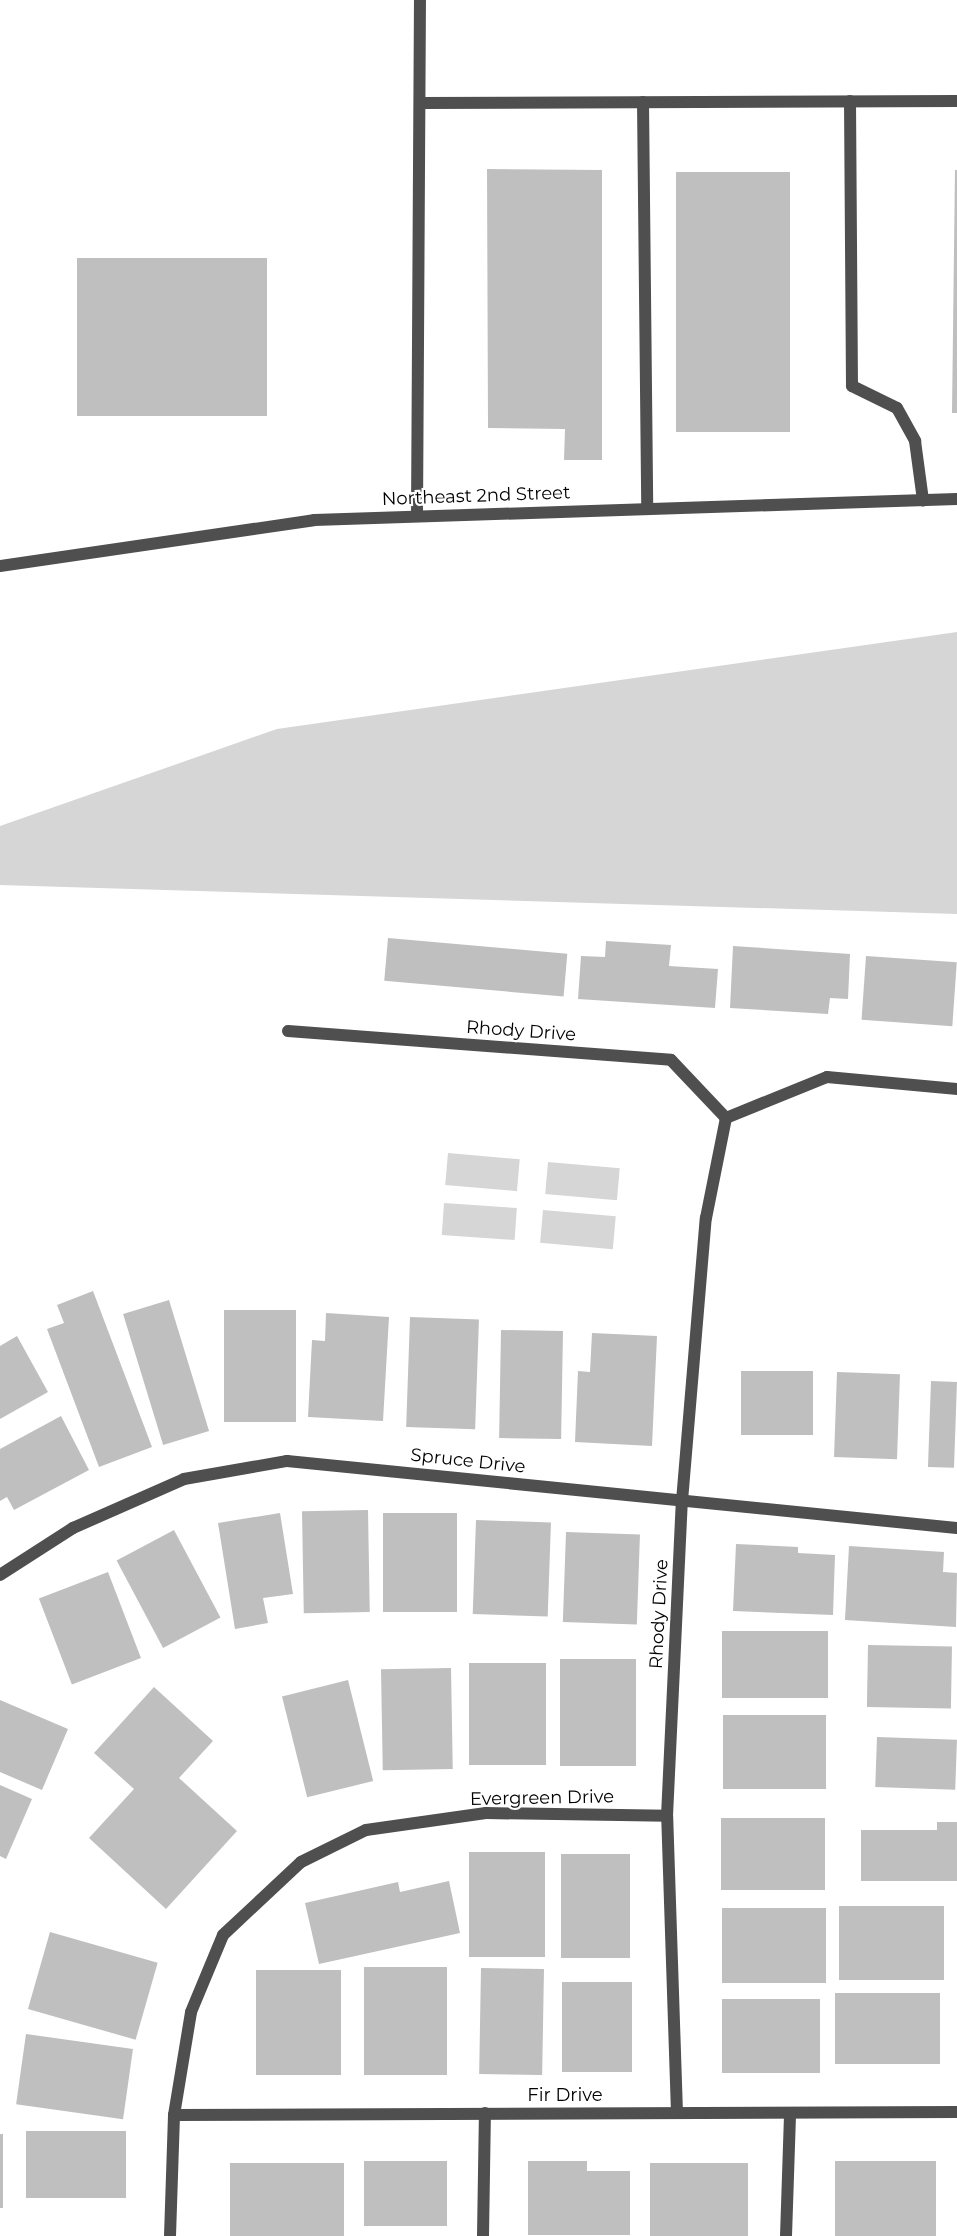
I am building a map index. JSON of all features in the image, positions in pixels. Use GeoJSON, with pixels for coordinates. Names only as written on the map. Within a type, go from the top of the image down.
{"type":"FeatureCollection","features":[{"type":"Feature","properties":{"kind":"street"},"geometry":{"type":"LineString","coordinates":[[417,516],[420,0]]}},
{"type":"Feature","properties":{"kind":"street"},"geometry":{"type":"LineString","coordinates":[[420,103],[957,101]]}},
{"type":"Feature","properties":{"kind":"street"},"geometry":{"type":"LineString","coordinates":[[642,102],[647,509]]}},
{"type":"Feature","properties":{"kind":"street"},"geometry":{"type":"LineString","coordinates":[[850,102],[852,386],[897,408],[915,441],[923,500]]}},
{"type":"Feature","properties":{"kind":"street","name":"Northeast 2nd Street"},"geometry":{"type":"LineString","coordinates":[[0,566],[314,520],[957,499]]}},
{"type":"Feature","properties":{"kind":"street","name":"Rhody Drive"},"geometry":{"type":"LineString","coordinates":[[288,1031],[671,1060],[726,1118],[706,1218],[682,1501],[667,1815],[677,2113]]}},
{"type":"Feature","properties":{"kind":"street"},"geometry":{"type":"LineString","coordinates":[[726,1118],[827,1077],[957,1089]]}},
{"type":"Feature","properties":{"kind":"street","name":"Spruce Drive"},"geometry":{"type":"LineString","coordinates":[[0,1575],[73,1528],[184,1479],[287,1461],[957,1528]]}},
{"type":"Feature","properties":{"kind":"street","name":"Evergreen Drive"},"geometry":{"type":"LineString","coordinates":[[170,2236],[174,2115],[191,2012],[223,1935],[301,1862],[366,1830],[475,1815],[667,1815]]}},
{"type":"Feature","properties":{"kind":"street","name":"Fir Drive"},"geometry":{"type":"LineString","coordinates":[[174,2115],[957,2112]]}},
{"type":"Feature","properties":{"kind":"street"},"geometry":{"type":"LineString","coordinates":[[786,2236],[790,2113]]}},
{"type":"Feature","properties":{"kind":"street"},"geometry":{"type":"LineString","coordinates":[[483,2236],[485,2114]]}},
{"type":"Feature","properties":{"kind":"shaded area"},"geometry":{"type":"Polygon","coordinates":[[[957,632],[957,914],[0,885],[0,826],[277,729],[957,632]]]}},
{"type":"Feature","properties":{"kind":"shaded area"},"geometry":{"type":"Polygon","coordinates":[[[448,1153],[520,1159],[517,1191],[445,1185],[448,1153]]]}},
{"type":"Feature","properties":{"kind":"shaded area"},"geometry":{"type":"Polygon","coordinates":[[[548,1162],[620,1168],[617,1200],[545,1194],[548,1162]]]}},
{"type":"Feature","properties":{"kind":"shaded area"},"geometry":{"type":"Polygon","coordinates":[[[444,1203],[517,1208],[515,1240],[442,1235],[444,1203]]]}},
{"type":"Feature","properties":{"kind":"shaded area"},"geometry":{"type":"Polygon","coordinates":[[[543,1210],[616,1216],[613,1249],[540,1243],[543,1210]]]}},
{"type":"Feature","properties":{"kind":"building"},"geometry":{"type":"Polygon","coordinates":[[[487,169],[602,170],[602,460],[564,460],[565,429],[488,428],[487,169]]]}},
{"type":"Feature","properties":{"kind":"building"},"geometry":{"type":"Polygon","coordinates":[[[955,170],[957,170],[957,413],[952,413],[955,170]]]}},
{"type":"Feature","properties":{"kind":"building"},"geometry":{"type":"Polygon","coordinates":[[[676,172],[790,172],[790,432],[676,432],[676,172]]]}},
{"type":"Feature","properties":{"kind":"building"},"geometry":{"type":"Polygon","coordinates":[[[77,258],[267,258],[267,416],[77,416],[77,258]]]}},
{"type":"Feature","properties":{"kind":"building"},"geometry":{"type":"Polygon","coordinates":[[[388,938],[567,954],[564,997],[384,981],[388,938]]]}},
{"type":"Feature","properties":{"kind":"building"},"geometry":{"type":"Polygon","coordinates":[[[606,941],[671,945],[669,966],[718,969],[715,1008],[578,999],[581,956],[605,957],[606,941]]]}},
{"type":"Feature","properties":{"kind":"building"},"geometry":{"type":"Polygon","coordinates":[[[733,946],[850,954],[848,999],[830,998],[828,1014],[730,1008],[733,946]]]}},
{"type":"Feature","properties":{"kind":"building"},"geometry":{"type":"Polygon","coordinates":[[[866,956],[957,962],[952,1026],[862,1020],[866,956]]]}},
{"type":"Feature","properties":{"kind":"building"},"geometry":{"type":"Polygon","coordinates":[[[93,1291],[152,1447],[99,1467],[47,1329],[64,1323],[57,1305],[93,1291]]]}},
{"type":"Feature","properties":{"kind":"building"},"geometry":{"type":"Polygon","coordinates":[[[169,1300],[209,1431],[163,1445],[123,1314],[169,1300]]]}},
{"type":"Feature","properties":{"kind":"building"},"geometry":{"type":"Polygon","coordinates":[[[224,1310],[296,1310],[296,1422],[224,1422],[224,1310]]]}},
{"type":"Feature","properties":{"kind":"building"},"geometry":{"type":"Polygon","coordinates":[[[326,1313],[389,1317],[383,1421],[308,1417],[312,1340],[325,1341],[326,1313]]]}},
{"type":"Feature","properties":{"kind":"building"},"geometry":{"type":"Polygon","coordinates":[[[410,1317],[479,1319],[475,1429],[406,1427],[410,1317]]]}},
{"type":"Feature","properties":{"kind":"building"},"geometry":{"type":"Polygon","coordinates":[[[501,1330],[563,1331],[561,1439],[499,1438],[501,1330]]]}},
{"type":"Feature","properties":{"kind":"building"},"geometry":{"type":"Polygon","coordinates":[[[592,1333],[657,1336],[652,1446],[575,1442],[578,1371],[590,1372],[592,1333]]]}},
{"type":"Feature","properties":{"kind":"building"},"geometry":{"type":"Polygon","coordinates":[[[17,1336],[48,1392],[0,1419],[0,1346],[17,1336]]]}},
{"type":"Feature","properties":{"kind":"building"},"geometry":{"type":"Polygon","coordinates":[[[741,1371],[813,1371],[813,1435],[741,1435],[741,1371]]]}},
{"type":"Feature","properties":{"kind":"building"},"geometry":{"type":"Polygon","coordinates":[[[837,1372],[900,1374],[897,1459],[834,1457],[837,1372]]]}},
{"type":"Feature","properties":{"kind":"building"},"geometry":{"type":"Polygon","coordinates":[[[931,1381],[957,1382],[954,1468],[928,1467],[931,1381]]]}},
{"type":"Feature","properties":{"kind":"building"},"geometry":{"type":"Polygon","coordinates":[[[61,1416],[89,1470],[14,1510],[7,1497],[0,1501],[0,1449],[61,1416]]]}},
{"type":"Feature","properties":{"kind":"building"},"geometry":{"type":"Polygon","coordinates":[[[368,1510],[370,1612],[304,1613],[302,1511],[368,1510]]]}},
{"type":"Feature","properties":{"kind":"building"},"geometry":{"type":"Polygon","coordinates":[[[280,1513],[293,1594],[263,1598],[268,1623],[235,1629],[218,1523],[280,1513]]]}},
{"type":"Feature","properties":{"kind":"building"},"geometry":{"type":"Polygon","coordinates":[[[383,1513],[457,1513],[457,1612],[383,1612],[383,1513]]]}},
{"type":"Feature","properties":{"kind":"building"},"geometry":{"type":"Polygon","coordinates":[[[476,1520],[551,1523],[548,1617],[473,1614],[476,1520]]]}},
{"type":"Feature","properties":{"kind":"building"},"geometry":{"type":"Polygon","coordinates":[[[174,1530],[220,1617],[163,1648],[117,1561],[174,1530]]]}},
{"type":"Feature","properties":{"kind":"building"},"geometry":{"type":"Polygon","coordinates":[[[566,1532],[640,1535],[637,1625],[563,1622],[566,1532]]]}},
{"type":"Feature","properties":{"kind":"building"},"geometry":{"type":"Polygon","coordinates":[[[736,1544],[798,1547],[798,1553],[835,1555],[833,1615],[733,1611],[736,1544]]]}},
{"type":"Feature","properties":{"kind":"building"},"geometry":{"type":"Polygon","coordinates":[[[849,1546],[944,1552],[943,1572],[957,1573],[956,1627],[845,1620],[849,1546]]]}},
{"type":"Feature","properties":{"kind":"building"},"geometry":{"type":"Polygon","coordinates":[[[108,1572],[141,1658],[72,1684],[39,1599],[108,1572]]]}},
{"type":"Feature","properties":{"kind":"building"},"geometry":{"type":"Polygon","coordinates":[[[722,1631],[828,1631],[828,1698],[722,1698],[722,1631]]]}},
{"type":"Feature","properties":{"kind":"building"},"geometry":{"type":"Polygon","coordinates":[[[868,1645],[952,1646],[951,1708],[867,1707],[868,1645]]]}},
{"type":"Feature","properties":{"kind":"building"},"geometry":{"type":"Polygon","coordinates":[[[560,1659],[636,1659],[636,1766],[560,1766],[560,1659]]]}},
{"type":"Feature","properties":{"kind":"building"},"geometry":{"type":"Polygon","coordinates":[[[469,1663],[546,1663],[546,1765],[469,1765],[469,1663]]]}},
{"type":"Feature","properties":{"kind":"building"},"geometry":{"type":"Polygon","coordinates":[[[451,1668],[453,1769],[383,1770],[381,1669],[451,1668]]]}},
{"type":"Feature","properties":{"kind":"building"},"geometry":{"type":"Polygon","coordinates":[[[348,1680],[373,1781],[307,1797],[282,1696],[348,1680]]]}},
{"type":"Feature","properties":{"kind":"building"},"geometry":{"type":"Polygon","coordinates":[[[154,1687],[213,1741],[179,1778],[237,1831],[166,1909],[89,1838],[134,1789],[94,1753],[154,1687]]]}},
{"type":"Feature","properties":{"kind":"building"},"geometry":{"type":"Polygon","coordinates":[[[0,1700],[68,1729],[42,1790],[0,1772],[0,1700]]]}},
{"type":"Feature","properties":{"kind":"building"},"geometry":{"type":"Polygon","coordinates":[[[723,1715],[826,1715],[826,1789],[723,1789],[723,1715]]]}},
{"type":"Feature","properties":{"kind":"building"},"geometry":{"type":"Polygon","coordinates":[[[877,1737],[957,1740],[955,1790],[875,1787],[877,1737]]]}},
{"type":"Feature","properties":{"kind":"building"},"geometry":{"type":"Polygon","coordinates":[[[0,1785],[32,1799],[6,1859],[0,1856],[0,1785]]]}},
{"type":"Feature","properties":{"kind":"building"},"geometry":{"type":"Polygon","coordinates":[[[721,1818],[825,1818],[825,1890],[721,1890],[721,1818]]]}},
{"type":"Feature","properties":{"kind":"building"},"geometry":{"type":"Polygon","coordinates":[[[937,1822],[957,1822],[957,1881],[861,1881],[861,1830],[937,1830],[937,1822]]]}},
{"type":"Feature","properties":{"kind":"building"},"geometry":{"type":"Polygon","coordinates":[[[469,1852],[545,1852],[545,1957],[469,1957],[469,1852]]]}},
{"type":"Feature","properties":{"kind":"building"},"geometry":{"type":"Polygon","coordinates":[[[561,1854],[630,1854],[630,1958],[561,1958],[561,1854]]]}},
{"type":"Feature","properties":{"kind":"building"},"geometry":{"type":"Polygon","coordinates":[[[449,1881],[460,1933],[319,1964],[305,1903],[398,1882],[400,1892],[449,1881]]]}},
{"type":"Feature","properties":{"kind":"building"},"geometry":{"type":"Polygon","coordinates":[[[839,1906],[944,1906],[944,1980],[839,1980],[839,1906]]]}},
{"type":"Feature","properties":{"kind":"building"},"geometry":{"type":"Polygon","coordinates":[[[722,1908],[826,1908],[826,1983],[722,1983],[722,1908]]]}},
{"type":"Feature","properties":{"kind":"building"},"geometry":{"type":"Polygon","coordinates":[[[50,1932],[158,1963],[136,2040],[28,2009],[50,1932]]]}},
{"type":"Feature","properties":{"kind":"building"},"geometry":{"type":"Polygon","coordinates":[[[364,1967],[447,1967],[447,2075],[364,2075],[364,1967]]]}},
{"type":"Feature","properties":{"kind":"building"},"geometry":{"type":"Polygon","coordinates":[[[481,1968],[544,1969],[542,2075],[479,2074],[481,1968]]]}},
{"type":"Feature","properties":{"kind":"building"},"geometry":{"type":"Polygon","coordinates":[[[256,1970],[341,1970],[341,2075],[256,2075],[256,1970]]]}},
{"type":"Feature","properties":{"kind":"building"},"geometry":{"type":"Polygon","coordinates":[[[562,1982],[632,1982],[632,2072],[562,2072],[562,1982]]]}},
{"type":"Feature","properties":{"kind":"building"},"geometry":{"type":"Polygon","coordinates":[[[835,1993],[940,1993],[940,2064],[835,2064],[835,1993]]]}},
{"type":"Feature","properties":{"kind":"building"},"geometry":{"type":"Polygon","coordinates":[[[722,1999],[820,1999],[820,2073],[722,2073],[722,1999]]]}},
{"type":"Feature","properties":{"kind":"building"},"geometry":{"type":"Polygon","coordinates":[[[26,2034],[133,2049],[123,2119],[16,2104],[26,2034]]]}},
{"type":"Feature","properties":{"kind":"building"},"geometry":{"type":"Polygon","coordinates":[[[26,2131],[126,2131],[126,2198],[26,2198],[26,2131]]]}},
{"type":"Feature","properties":{"kind":"building"},"geometry":{"type":"Polygon","coordinates":[[[0,2134],[3,2134],[3,2208],[0,2208],[0,2134]]]}},
{"type":"Feature","properties":{"kind":"building"},"geometry":{"type":"Polygon","coordinates":[[[364,2161],[447,2161],[447,2226],[364,2226],[364,2161]]]}},
{"type":"Feature","properties":{"kind":"building"},"geometry":{"type":"Polygon","coordinates":[[[528,2161],[587,2161],[587,2171],[630,2171],[630,2235],[528,2235],[528,2161]]]}},
{"type":"Feature","properties":{"kind":"building"},"geometry":{"type":"Polygon","coordinates":[[[835,2161],[936,2161],[936,2236],[835,2236],[835,2161]]]}},
{"type":"Feature","properties":{"kind":"building"},"geometry":{"type":"Polygon","coordinates":[[[230,2163],[344,2163],[344,2236],[230,2236],[230,2163]]]}},
{"type":"Feature","properties":{"kind":"building"},"geometry":{"type":"Polygon","coordinates":[[[650,2163],[748,2163],[748,2236],[650,2236],[650,2163]]]}}]}
